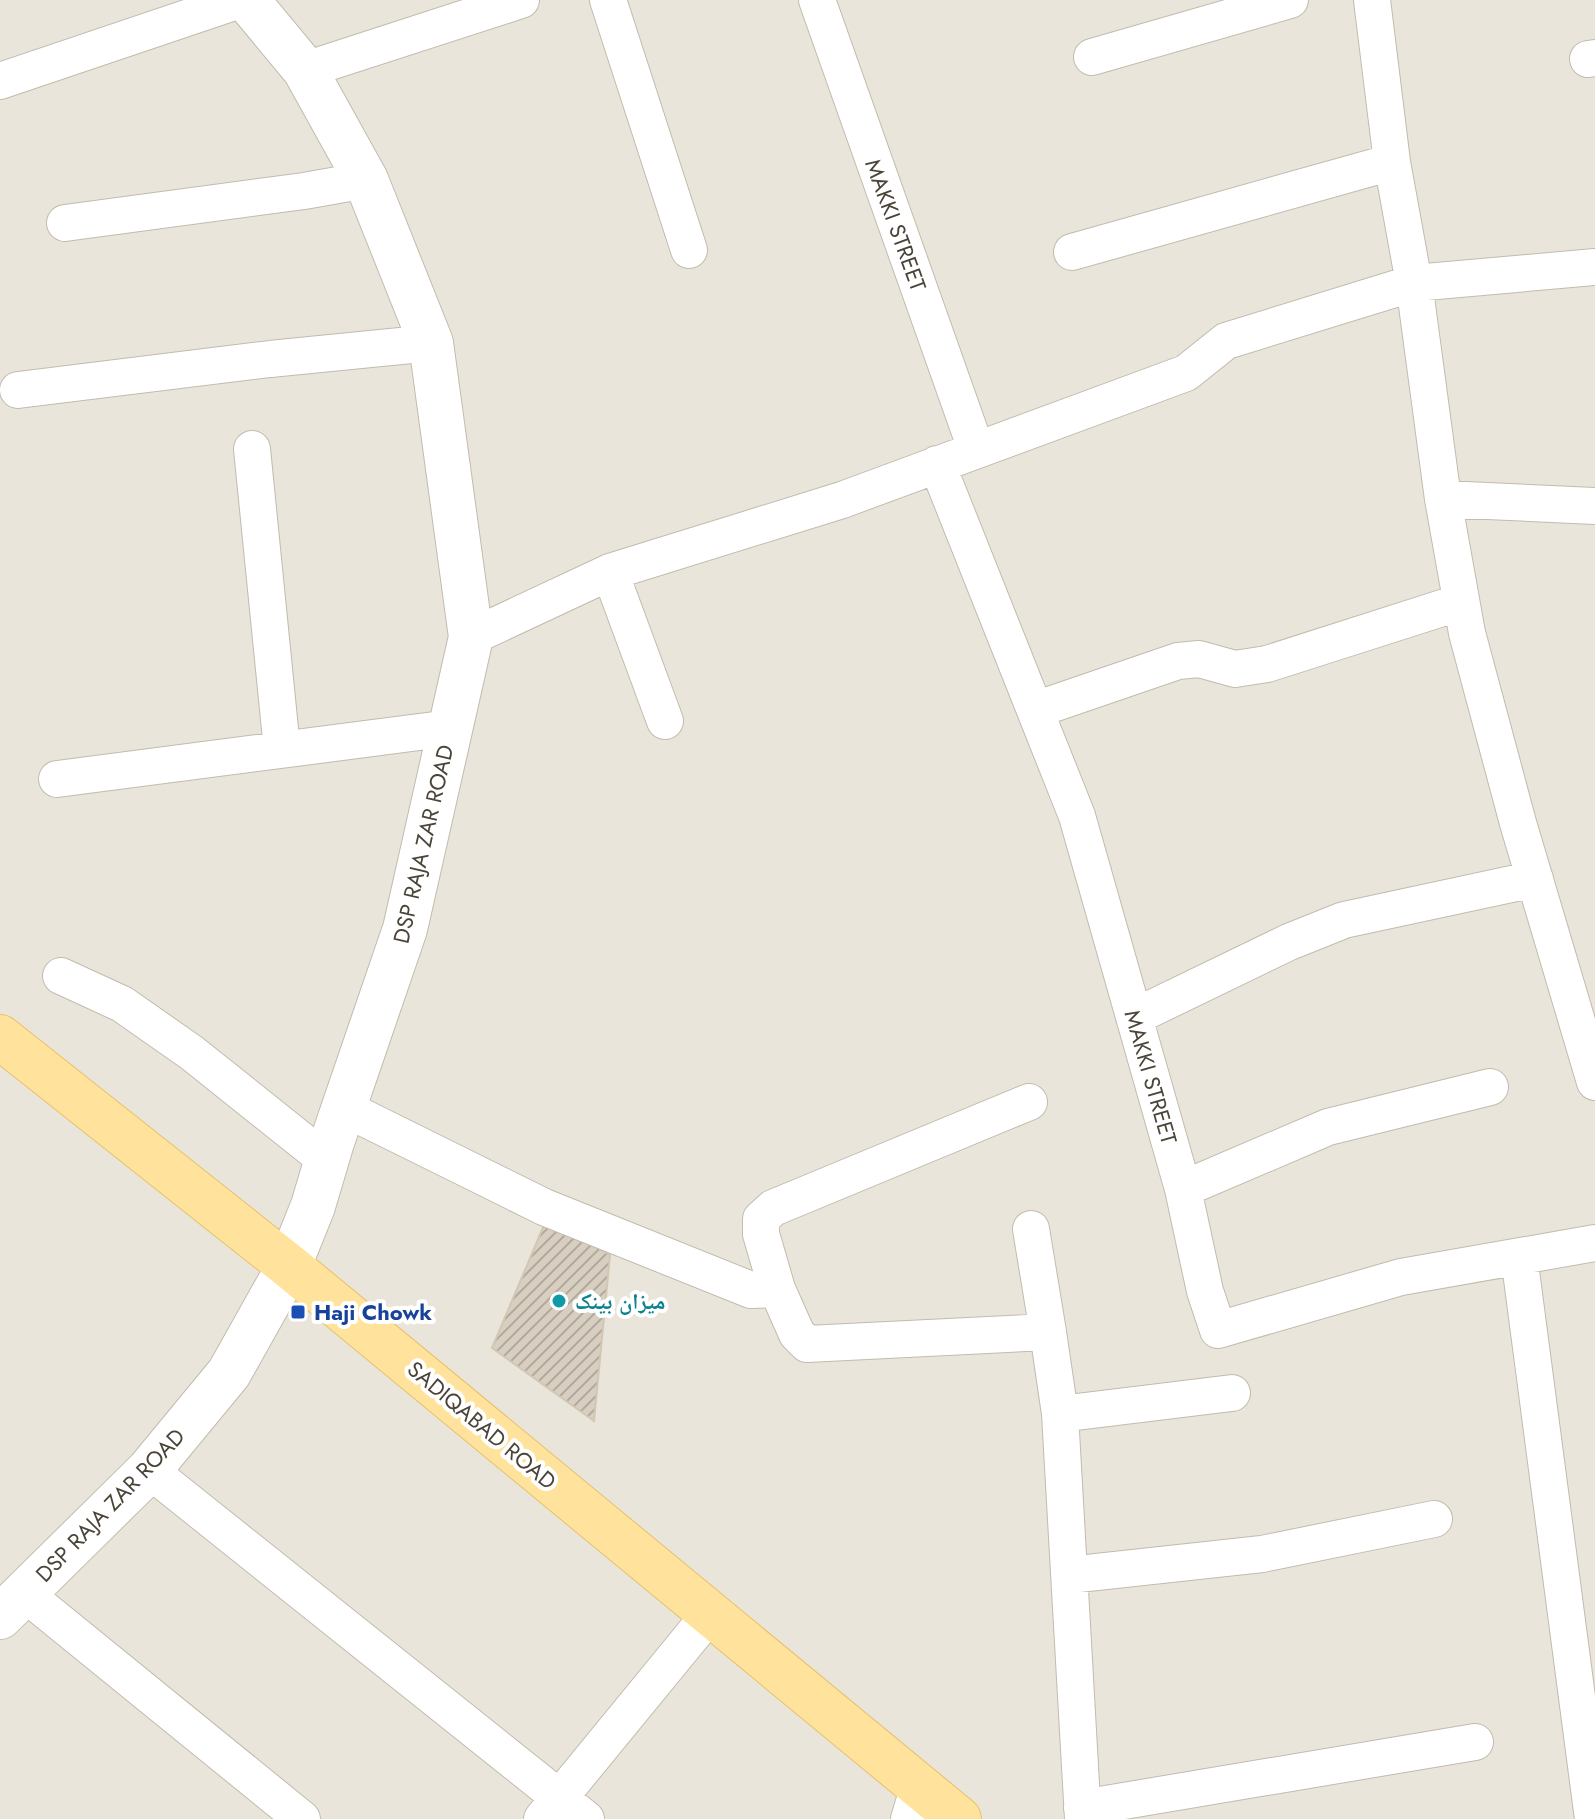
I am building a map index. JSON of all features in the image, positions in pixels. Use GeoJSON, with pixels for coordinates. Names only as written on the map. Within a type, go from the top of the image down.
{"type":"FeatureCollection","features":[{"type":"Feature","properties":{"kind":"main road","name":"SADIQABAD ROAD"},"geometry":{"type":"LineString","coordinates":[[0,1037],[289,1266],[710,1614],[914,1803],[959,1819]]}},
{"type":"Feature","properties":{"kind":"street"},"geometry":{"type":"LineString","coordinates":[[0,81],[240,0]]}},
{"type":"Feature","properties":{"kind":"street","name":"DSP RAJA ZAR ROAD"},"geometry":{"type":"LineString","coordinates":[[12,1605],[149,1470],[229,1373],[289,1266],[313,1206],[405,929],[471,637],[431,343],[366,180],[305,70],[247,0]]}},
{"type":"Feature","properties":{"kind":"street"},"geometry":{"type":"LineString","coordinates":[[305,70],[521,0]]}},
{"type":"Feature","properties":{"kind":"street"},"geometry":{"type":"LineString","coordinates":[[608,0],[689,250]]}},
{"type":"Feature","properties":{"kind":"street","name":"MAKKI STREET"},"geometry":{"type":"LineString","coordinates":[[817,0],[976,449]]}},
{"type":"Feature","properties":{"kind":"street"},"geometry":{"type":"LineString","coordinates":[[1092,57],[1290,0]]}},
{"type":"Feature","properties":{"kind":"street"},"geometry":{"type":"LineString","coordinates":[[1372,0],[1392,162],[1414,283],[1443,499],[1461,602],[1535,879],[1580,978],[1595,1082]]}},
{"type":"Feature","properties":{"kind":"street"},"geometry":{"type":"LineString","coordinates":[[1072,252],[1392,162]]}},
{"type":"Feature","properties":{"kind":"street"},"geometry":{"type":"LineString","coordinates":[[65,223],[366,180]]}},
{"type":"Feature","properties":{"kind":"street"},"geometry":{"type":"LineString","coordinates":[[471,637],[610,572],[842,500],[1186,373],[1226,341],[1414,283],[1595,267]]}},
{"type":"Feature","properties":{"kind":"street"},"geometry":{"type":"LineString","coordinates":[[18,390],[431,343]]}},
{"type":"Feature","properties":{"kind":"street"},"geometry":{"type":"LineString","coordinates":[[252,449],[282,749]]}},
{"type":"Feature","properties":{"kind":"street","name":"MAKKI STREET"},"geometry":{"type":"LineString","coordinates":[[937,464],[1077,816],[1183,1189],[1205,1291],[1218,1330],[1401,1277],[1595,1243]]}},
{"type":"Feature","properties":{"kind":"street"},"geometry":{"type":"LineString","coordinates":[[1443,499],[1595,506]]}},
{"type":"Feature","properties":{"kind":"street"},"geometry":{"type":"LineString","coordinates":[[610,572],[665,721]]}},
{"type":"Feature","properties":{"kind":"street"},"geometry":{"type":"LineString","coordinates":[[1035,710],[1178,661],[1199,659],[1235,669],[1267,664],[1461,602]]}},
{"type":"Feature","properties":{"kind":"street"},"geometry":{"type":"LineString","coordinates":[[57,779],[450,728]]}},
{"type":"Feature","properties":{"kind":"street"},"geometry":{"type":"LineString","coordinates":[[1134,1017],[1289,942],[1344,920],[1535,879]]}},
{"type":"Feature","properties":{"kind":"street"},"geometry":{"type":"LineString","coordinates":[[61,976],[122,1004],[192,1053],[326,1160]]}},
{"type":"Feature","properties":{"kind":"street"},"geometry":{"type":"LineString","coordinates":[[1183,1189],[1328,1127],[1490,1087]]}},
{"type":"Feature","properties":{"kind":"street"},"geometry":{"type":"LineString","coordinates":[[1029,1102],[773,1208],[761,1219],[761,1234],[777,1289],[797,1334],[807,1344],[1048,1332]]}},
{"type":"Feature","properties":{"kind":"street"},"geometry":{"type":"LineString","coordinates":[[344,1108],[544,1207],[751,1290],[777,1289]]}},
{"type":"Feature","properties":{"kind":"street"},"geometry":{"type":"LineString","coordinates":[[1031,1229],[1060,1414],[1082,1814],[1475,1742]]}},
{"type":"Feature","properties":{"kind":"street"},"geometry":{"type":"LineString","coordinates":[[1519,1256],[1593,1819]]}},
{"type":"Feature","properties":{"kind":"street"},"geometry":{"type":"LineString","coordinates":[[1060,1414],[1232,1393]]}},
{"type":"Feature","properties":{"kind":"street"},"geometry":{"type":"LineString","coordinates":[[149,1470],[550,1808],[586,1819]]}},
{"type":"Feature","properties":{"kind":"street"},"geometry":{"type":"LineString","coordinates":[[1069,1575],[1262,1554],[1434,1519]]}},
{"type":"Feature","properties":{"kind":"street"},"geometry":{"type":"LineString","coordinates":[[12,1605],[302,1819]]}},
{"type":"Feature","properties":{"kind":"street"},"geometry":{"type":"LineString","coordinates":[[550,1808],[710,1614]]}},
{"type":"Feature","properties":{"kind":"shaded area"},"geometry":{"type":"Polygon","coordinates":[[[0,0],[1595,0],[1595,1819],[0,1819],[0,0]]]}},
{"type":"Feature","properties":{"kind":"building","name":"میزان بینک"},"geometry":{"type":"Polygon","coordinates":[[[547,1218],[610,1255],[594,1421],[492,1348],[547,1218]]]}},
{"type":"Feature","properties":{"kind":"place","name":"میزان بینک"},"geometry":{"type":"Point","coordinates":[559,1301]}},
{"type":"Feature","properties":{"kind":"place","name":"Haji Chowk"},"geometry":{"type":"Point","coordinates":[298,1312]}}]}
